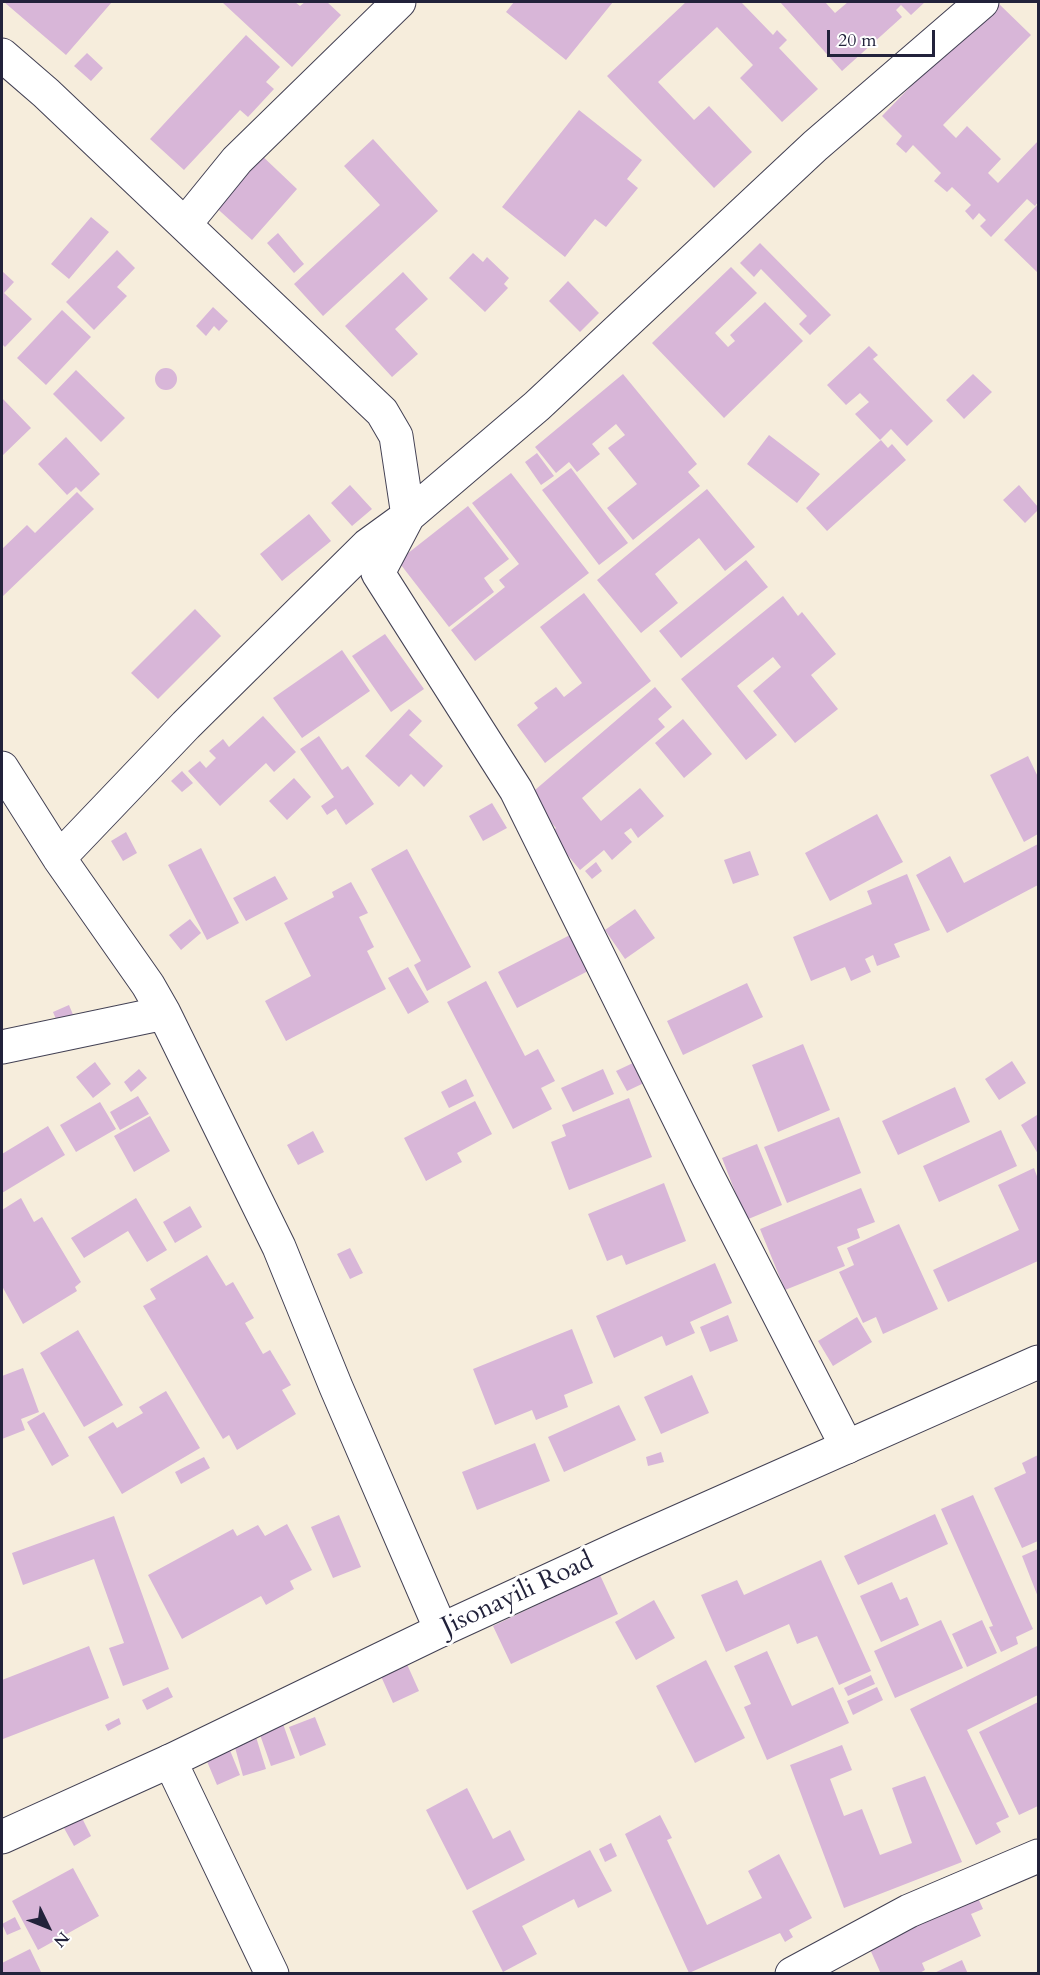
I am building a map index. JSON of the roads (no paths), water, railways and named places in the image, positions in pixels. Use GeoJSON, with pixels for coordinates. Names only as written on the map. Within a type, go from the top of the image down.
{"type":"FeatureCollection","features":[{"type":"Feature","properties":{"kind":"street"},"geometry":{"type":"LineString","coordinates":[[185,224],[237,160],[399,2]]}},
{"type":"Feature","properties":{"kind":"street"},"geometry":{"type":"LineString","coordinates":[[59,858],[186,725],[360,553],[408,516],[537,406],[815,146],[982,2]]}},
{"type":"Feature","properties":{"kind":"street"},"geometry":{"type":"LineString","coordinates":[[2,55],[46,93],[381,412],[396,436],[408,516],[378,573],[516,790],[708,1177],[847,1447]]}},
{"type":"Feature","properties":{"kind":"street"},"geometry":{"type":"LineString","coordinates":[[2,768],[59,858],[148,985],[164,1012],[279,1247],[336,1387],[441,1630]]}},
{"type":"Feature","properties":{"kind":"street"},"geometry":{"type":"LineString","coordinates":[[2,1047],[164,1012]]}},
{"type":"Feature","properties":{"kind":"street","name":"Jisonayili Road"},"geometry":{"type":"LineString","coordinates":[[2,1838],[170,1761],[441,1630],[745,1491],[1038,1362]]}},
{"type":"Feature","properties":{"kind":"street"},"geometry":{"type":"LineString","coordinates":[[170,1761],[272,1974]]}},
{"type":"Feature","properties":{"kind":"street"},"geometry":{"type":"LineString","coordinates":[[792,1974],[909,1911],[1038,1856]]}}]}
